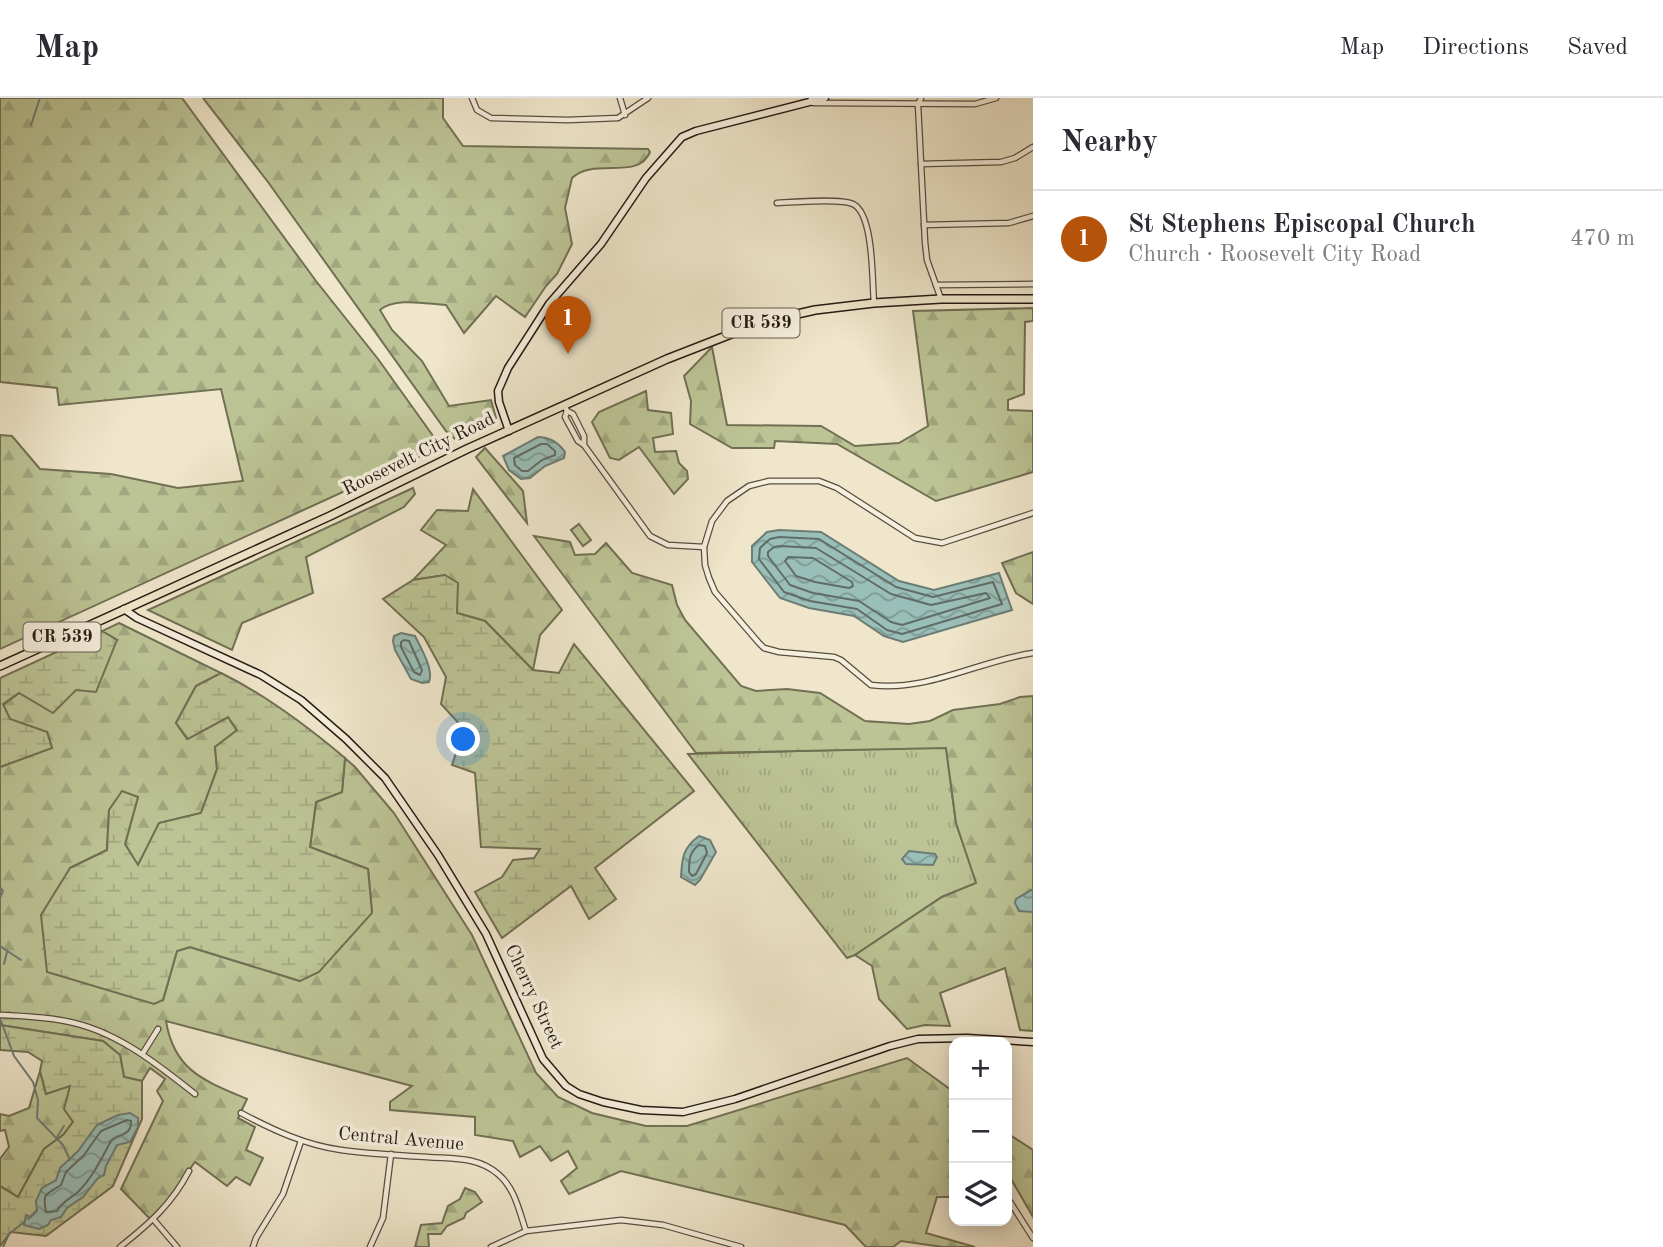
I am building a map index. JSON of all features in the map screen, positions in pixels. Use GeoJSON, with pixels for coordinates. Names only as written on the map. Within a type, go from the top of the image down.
{"type":"FeatureCollection","features":[{"type":"Feature","properties":{"kind":"main road","name":"CR 539"},"geometry":{"type":"LineString","coordinates":[[509,432],[566,409],[667,359],[762,322],[814,310],[874,303],[941,299],[1033,299]]}},
{"type":"Feature","properties":{"kind":"main road","name":"Roosevelt City Road"},"geometry":{"type":"LineString","coordinates":[[0,666],[509,432]]}},
{"type":"Feature","properties":{"kind":"street"},"geometry":{"type":"LineString","coordinates":[[472,98],[481,114],[494,119],[609,120],[625,115],[648,98]]}},
{"type":"Feature","properties":{"kind":"street"},"geometry":{"type":"LineString","coordinates":[[620,98],[625,115]]}},
{"type":"Feature","properties":{"kind":"street","name":"Roosevelt City Road"},"geometry":{"type":"LineString","coordinates":[[509,432],[498,391],[508,368],[549,304],[604,241],[646,178],[673,146],[682,137],[696,131],[825,98]]}},
{"type":"Feature","properties":{"kind":"street"},"geometry":{"type":"LineString","coordinates":[[840,98],[851,103]]}},
{"type":"Feature","properties":{"kind":"street"},"geometry":{"type":"LineString","coordinates":[[921,98],[918,105],[926,253],[941,299]]}},
{"type":"Feature","properties":{"kind":"street"},"geometry":{"type":"LineString","coordinates":[[812,100],[918,105],[975,104],[996,98]]}},
{"type":"Feature","properties":{"kind":"street"},"geometry":{"type":"LineString","coordinates":[[921,164],[996,163],[1015,158],[1033,147]]}},
{"type":"Feature","properties":{"kind":"street"},"geometry":{"type":"LineString","coordinates":[[777,202],[847,202],[860,210],[867,223],[874,303]]}},
{"type":"Feature","properties":{"kind":"street"},"geometry":{"type":"LineString","coordinates":[[924,225],[1000,223],[1033,216]]}},
{"type":"Feature","properties":{"kind":"street"},"geometry":{"type":"LineString","coordinates":[[936,285],[1033,284]]}},
{"type":"Feature","properties":{"kind":"street"},"geometry":{"type":"LineString","coordinates":[[584,445],[584,436],[573,414],[566,409],[565,417],[572,432],[650,536],[668,545],[704,547]]}},
{"type":"Feature","properties":{"kind":"street"},"geometry":{"type":"LineString","coordinates":[[1033,513],[952,541],[930,542],[915,538],[826,483],[769,481],[749,486],[727,501],[712,521],[704,547],[705,565],[715,592],[764,648],[834,657],[871,685],[925,684],[948,675],[1033,653]]}},
{"type":"Feature","properties":{"kind":"street","name":"Cherry Street"},"geometry":{"type":"LineString","coordinates":[[123,608],[137,618],[261,675],[301,700],[346,739],[384,778],[438,855],[486,934],[544,1059],[566,1086],[579,1094],[641,1110],[683,1112],[735,1099],[904,1042],[949,1038]]}},
{"type":"Feature","properties":{"kind":"street"},"geometry":{"type":"LineString","coordinates":[[0,1015],[66,1021],[104,1033],[143,1053],[195,1094]]}},
{"type":"Feature","properties":{"kind":"street"},"geometry":{"type":"LineString","coordinates":[[143,1053],[158,1029]]}},
{"type":"Feature","properties":{"kind":"street","name":"Cherry Street"},"geometry":{"type":"LineString","coordinates":[[1012,1042],[1033,1042]]}},
{"type":"Feature","properties":{"kind":"street","name":"Central Avenue"},"geometry":{"type":"LineString","coordinates":[[241,1114],[301,1141],[340,1150],[458,1158],[485,1166],[499,1175],[512,1190],[526,1231]]}},
{"type":"Feature","properties":{"kind":"street"},"geometry":{"type":"LineString","coordinates":[[253,1247],[283,1194],[301,1141]]}},
{"type":"Feature","properties":{"kind":"street"},"geometry":{"type":"LineString","coordinates":[[370,1247],[383,1218],[391,1154]]}},
{"type":"Feature","properties":{"kind":"street"},"geometry":{"type":"LineString","coordinates":[[120,1247],[167,1206],[189,1171]]}},
{"type":"Feature","properties":{"kind":"street"},"geometry":{"type":"LineString","coordinates":[[1012,1205],[1033,1238]]}},
{"type":"Feature","properties":{"kind":"street"},"geometry":{"type":"LineString","coordinates":[[154,1220],[177,1247]]}},
{"type":"Feature","properties":{"kind":"street"},"geometry":{"type":"LineString","coordinates":[[491,1247],[526,1231],[621,1220],[663,1225],[723,1245],[741,1247]]}},
{"type":"Feature","properties":{"kind":"green space"},"geometry":{"type":"Polygon","coordinates":[[[0,98],[182,98],[441,447],[0,649],[0,435],[12,436],[40,469],[111,474],[178,488],[243,481],[221,389],[59,405],[57,388],[0,382],[0,98]]]}},
{"type":"Feature","properties":{"kind":"green space"},"geometry":{"type":"Polygon","coordinates":[[[203,98],[443,98],[443,118],[463,146],[648,149],[650,152],[644,161],[636,165],[592,169],[572,178],[565,208],[572,244],[557,274],[525,317],[496,296],[464,333],[446,305],[402,302],[380,310],[392,330],[422,361],[449,406],[491,400],[495,424],[467,437],[455,439],[446,431],[268,182],[203,98]]]}},
{"type":"Feature","properties":{"kind":"green space"},"geometry":{"type":"Polygon","coordinates":[[[1033,308],[1033,321],[1025,322],[1024,394],[1008,400],[1008,410],[1033,411],[1033,472],[936,501],[837,444],[775,441],[774,448],[732,448],[690,424],[691,401],[684,376],[712,347],[727,425],[821,426],[855,446],[899,443],[928,426],[913,311],[1033,308]]]}},
{"type":"Feature","properties":{"kind":"green space"},"geometry":{"type":"Polygon","coordinates":[[[646,391],[648,410],[671,413],[673,434],[653,438],[655,452],[676,451],[679,463],[687,471],[688,479],[674,494],[639,447],[619,460],[610,458],[592,422],[599,412],[646,391]]]}},
{"type":"Feature","properties":{"kind":"green space"},"geometry":{"type":"Polygon","coordinates":[[[485,448],[523,491],[527,523],[476,457],[485,448]]]}},
{"type":"Feature","properties":{"kind":"green space"},"geometry":{"type":"Polygon","coordinates":[[[413,488],[415,494],[404,507],[306,557],[313,593],[242,623],[232,650],[148,610],[413,488]]]}},
{"type":"Feature","properties":{"kind":"green space"},"geometry":{"type":"Polygon","coordinates":[[[473,489],[562,610],[540,635],[533,670],[485,621],[457,613],[445,575],[413,580],[446,545],[421,530],[437,510],[468,511],[473,489]]]}},
{"type":"Feature","properties":{"kind":"green space"},"geometry":{"type":"Polygon","coordinates":[[[579,524],[591,540],[583,546],[571,530],[579,524]]]}},
{"type":"Feature","properties":{"kind":"green space"},"geometry":{"type":"Polygon","coordinates":[[[534,536],[570,542],[575,555],[595,554],[606,543],[632,573],[672,585],[677,605],[685,620],[741,686],[756,691],[787,689],[820,693],[865,721],[909,724],[930,721],[953,710],[1000,704],[1033,696],[1033,1031],[1020,1030],[1005,968],[940,993],[950,1026],[925,1025],[907,1029],[879,999],[872,966],[855,955],[942,897],[976,883],[956,823],[946,748],[696,753],[534,536]]]}},
{"type":"Feature","properties":{"kind":"green space"},"geometry":{"type":"Polygon","coordinates":[[[1033,552],[1033,604],[1016,593],[1002,563],[1033,552]]]}},
{"type":"Feature","properties":{"kind":"green space"},"geometry":{"type":"Polygon","coordinates":[[[445,575],[458,583],[457,613],[485,621],[533,670],[559,673],[574,644],[694,791],[595,868],[616,899],[589,919],[571,886],[502,938],[475,892],[502,877],[513,860],[534,858],[540,849],[481,847],[475,773],[452,765],[464,729],[441,704],[446,677],[424,637],[383,599],[413,580],[445,575]]]}},
{"type":"Feature","properties":{"kind":"green space"},"geometry":{"type":"Polygon","coordinates":[[[119,623],[221,673],[196,686],[176,723],[187,739],[228,717],[237,731],[215,747],[217,769],[201,813],[159,823],[138,866],[125,844],[138,797],[123,792],[109,810],[107,850],[70,868],[163,1000],[177,951],[190,947],[300,981],[372,912],[368,869],[310,847],[316,802],[342,792],[345,758],[394,813],[472,935],[536,1073],[558,1097],[592,1113],[646,1126],[687,1126],[907,1058],[949,1088],[949,1197],[937,1197],[926,1233],[975,1247],[943,1247],[901,1241],[893,1247],[866,1247],[845,1225],[621,1171],[569,1194],[561,1181],[577,1168],[568,1151],[551,1161],[540,1146],[520,1157],[513,1141],[475,1135],[475,1117],[390,1110],[390,1102],[412,1086],[166,1021],[176,1052],[184,1063],[205,1080],[247,1099],[238,1118],[255,1127],[246,1150],[263,1158],[250,1185],[236,1177],[227,1186],[195,1162],[152,1221],[121,1189],[163,1101],[157,1091],[165,1079],[150,1068],[142,1081],[124,1077],[120,1055],[103,1041],[0,1025],[0,767],[52,748],[47,732],[9,719],[3,705],[19,693],[117,640],[102,631],[119,623]]]}},
{"type":"Feature","properties":{"kind":"green space"},"geometry":{"type":"Polygon","coordinates":[[[102,631],[117,640],[96,692],[76,690],[53,713],[19,693],[3,704],[10,719],[47,732],[52,748],[0,767],[0,678],[102,631]]]}},
{"type":"Feature","properties":{"kind":"green space"},"geometry":{"type":"Polygon","coordinates":[[[221,673],[286,712],[345,758],[342,792],[316,802],[310,847],[368,869],[372,913],[319,972],[300,981],[190,947],[177,951],[163,1000],[154,1004],[47,972],[41,915],[70,868],[107,850],[109,810],[122,791],[138,797],[125,844],[138,865],[159,823],[201,813],[217,769],[215,747],[237,730],[228,717],[188,739],[176,723],[196,686],[221,673]]]}},
{"type":"Feature","properties":{"kind":"green space"},"geometry":{"type":"Polygon","coordinates":[[[946,747],[956,823],[977,883],[942,897],[847,958],[688,754],[946,747]]]}},
{"type":"Feature","properties":{"kind":"green space"},"geometry":{"type":"Polygon","coordinates":[[[0,1025],[103,1041],[120,1055],[124,1077],[142,1081],[142,1119],[113,1186],[46,1236],[11,1232],[0,1246],[0,1186],[18,1197],[44,1149],[63,1135],[73,1122],[64,1109],[70,1086],[46,1094],[40,1071],[42,1061],[28,1052],[0,1050],[0,1025]]]}},
{"type":"Feature","properties":{"kind":"green space"},"geometry":{"type":"Polygon","coordinates":[[[40,1071],[46,1094],[71,1085],[73,1122],[63,1135],[44,1149],[18,1197],[0,1186],[0,1159],[9,1147],[5,1130],[0,1131],[0,1114],[9,1116],[29,1108],[40,1071]]]}},
{"type":"Feature","properties":{"kind":"green space"},"geometry":{"type":"Polygon","coordinates":[[[1012,1136],[1033,1150],[1033,1217],[1012,1181],[1012,1136]]]}},
{"type":"Feature","properties":{"kind":"green space"},"geometry":{"type":"Polygon","coordinates":[[[465,1188],[475,1192],[482,1202],[466,1213],[464,1218],[447,1226],[441,1234],[428,1234],[429,1247],[415,1247],[421,1225],[442,1223],[448,1206],[460,1199],[465,1188]]]}},
{"type":"Feature","properties":{"kind":"water"},"geometry":{"type":"Polygon","coordinates":[[[538,437],[557,443],[565,452],[564,458],[545,466],[530,478],[521,479],[509,470],[503,456],[538,437]]]}},
{"type":"Feature","properties":{"kind":"water"},"geometry":{"type":"Polygon","coordinates":[[[767,532],[821,532],[899,581],[934,590],[999,573],[1012,610],[903,642],[884,636],[854,616],[809,608],[780,598],[752,562],[752,546],[767,532]]]}},
{"type":"Feature","properties":{"kind":"water"},"geometry":{"type":"Polygon","coordinates":[[[401,633],[415,636],[428,665],[429,682],[422,683],[411,679],[393,641],[394,636],[401,633]]]}},
{"type":"Feature","properties":{"kind":"water"},"geometry":{"type":"Polygon","coordinates":[[[699,836],[710,840],[716,852],[695,885],[681,877],[681,870],[687,849],[699,836]]]}},
{"type":"Feature","properties":{"kind":"water"},"geometry":{"type":"Polygon","coordinates":[[[909,851],[935,854],[937,857],[933,865],[906,864],[902,859],[909,851]]]}},
{"type":"Feature","properties":{"kind":"water"},"geometry":{"type":"Polygon","coordinates":[[[1033,889],[1033,912],[1019,911],[1016,899],[1033,889]]]}},
{"type":"Feature","properties":{"kind":"water"},"geometry":{"type":"Polygon","coordinates":[[[130,1113],[138,1118],[138,1127],[130,1142],[117,1145],[104,1175],[98,1178],[83,1197],[67,1208],[61,1217],[51,1220],[48,1225],[39,1229],[24,1225],[26,1215],[31,1217],[37,1211],[36,1201],[42,1188],[56,1180],[60,1168],[78,1151],[97,1125],[118,1115],[130,1113]]]}},
{"type":"Feature","properties":{"kind":"waterway"},"geometry":{"type":"LineString","coordinates":[[31,125],[40,98]]}},
{"type":"Feature","properties":{"kind":"waterway"},"geometry":{"type":"LineString","coordinates":[[0,887],[3,891],[0,898]]}},
{"type":"Feature","properties":{"kind":"waterway"},"geometry":{"type":"LineString","coordinates":[[0,946],[21,960]]}},
{"type":"Feature","properties":{"kind":"waterway"},"geometry":{"type":"LineString","coordinates":[[4,964],[7,952]]}},
{"type":"Feature","properties":{"kind":"waterway"},"geometry":{"type":"LineString","coordinates":[[0,1018],[14,1056],[33,1082],[38,1100],[37,1118],[63,1145],[70,1160]]}},
{"type":"Feature","properties":{"kind":"waterway"},"geometry":{"type":"LineString","coordinates":[[57,1137],[64,1126]]}},
{"type":"Feature","properties":{"kind":"waterway"},"geometry":{"type":"LineString","coordinates":[[28,1219],[37,1210]]}},
{"type":"Feature","properties":{"kind":"waterway"},"geometry":{"type":"LineString","coordinates":[[3,1247],[9,1234],[24,1222]]}},
{"type":"Feature","properties":{"kind":"place","name":"St Stephens Episcopal Church"},"geometry":{"type":"Point","coordinates":[568,354]}}]}
